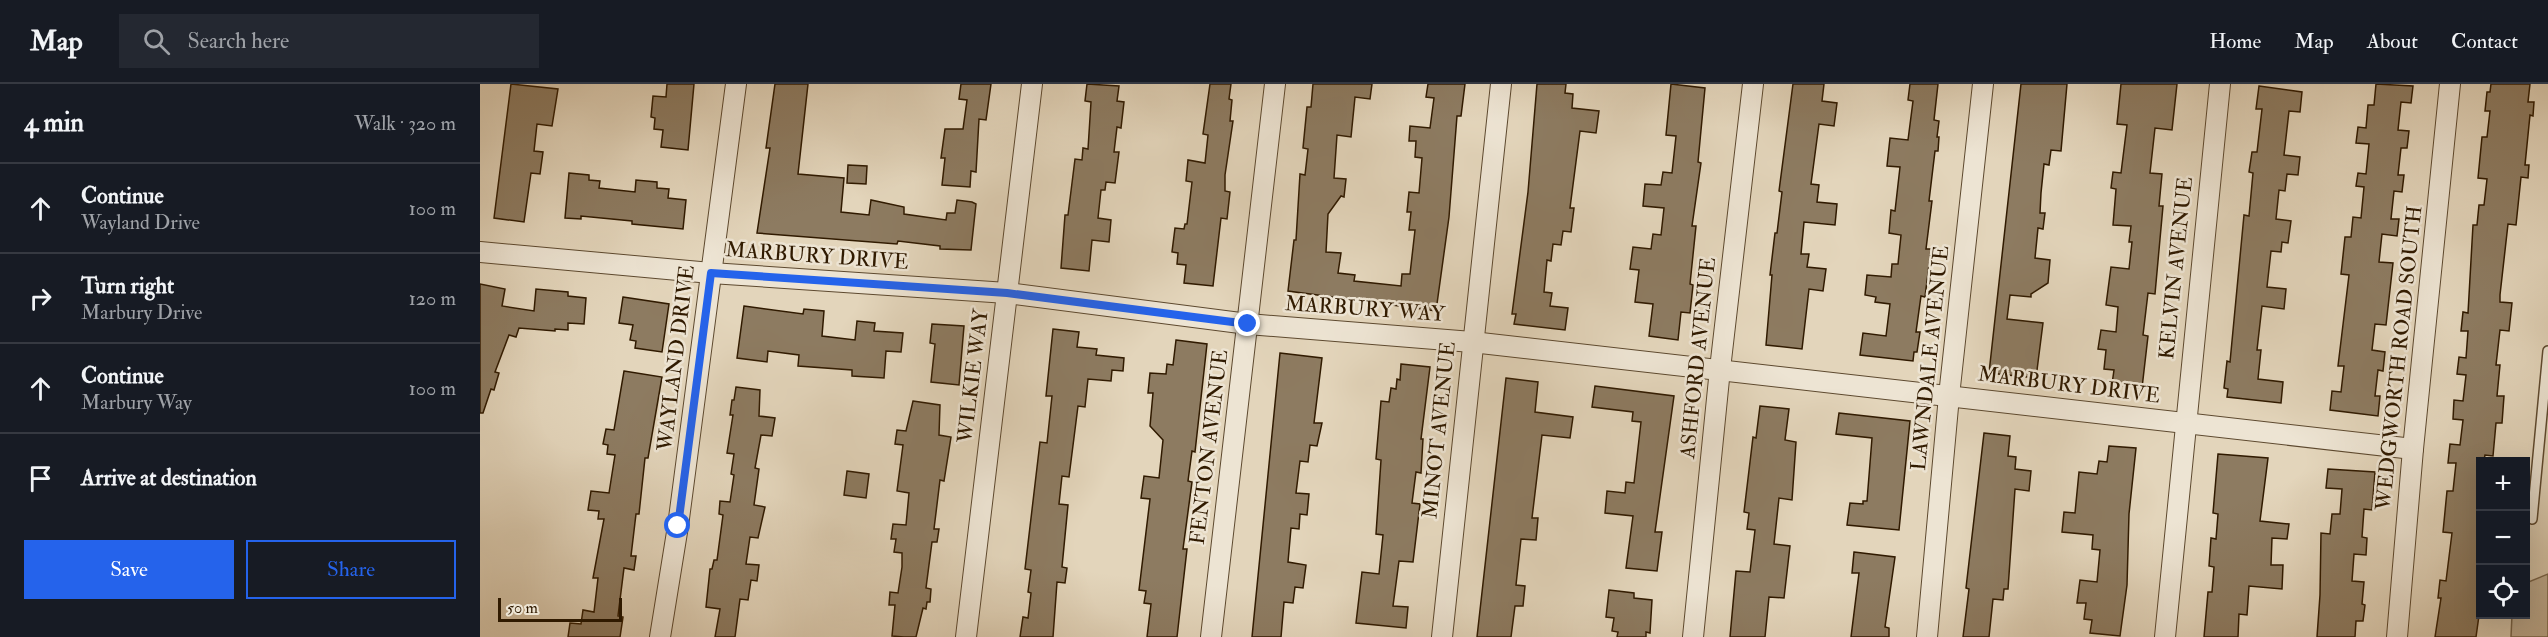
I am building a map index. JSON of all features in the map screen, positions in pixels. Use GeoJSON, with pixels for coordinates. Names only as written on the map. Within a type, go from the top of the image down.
{"type":"FeatureCollection","features":[{"type":"Feature","properties":{"kind":"street","name":"WAYLAND DRIVE"},"geometry":{"type":"LineString","coordinates":[[660,637],[678,526],[736,84]]}},
{"type":"Feature","properties":{"kind":"street","name":"WILKIE WAY"},"geometry":{"type":"LineString","coordinates":[[966,637],[1032,84]]}},
{"type":"Feature","properties":{"kind":"street","name":"FENTON AVENUE"},"geometry":{"type":"LineString","coordinates":[[1211,637],[1275,84]]}},
{"type":"Feature","properties":{"kind":"street","name":"MINOT AVENUE"},"geometry":{"type":"LineString","coordinates":[[1442,637],[1501,84]]}},
{"type":"Feature","properties":{"kind":"street","name":"ASHFORD AVENUE"},"geometry":{"type":"LineString","coordinates":[[1693,637],[1720,369],[1753,84]]}},
{"type":"Feature","properties":{"kind":"street","name":"LAWNDALE AVENUE"},"geometry":{"type":"LineString","coordinates":[[1927,637],[1949,396],[1983,84]]}},
{"type":"Feature","properties":{"kind":"street","name":"KELVIN AVENUE"},"geometry":{"type":"LineString","coordinates":[[2164,637],[2220,84]]}},
{"type":"Feature","properties":{"kind":"street","name":"WEDGWORTH ROAD SOUTH"},"geometry":{"type":"LineString","coordinates":[[2397,637],[2413,449],[2450,84]]}},
{"type":"Feature","properties":{"kind":"street","name":"MARBURY DRIVE"},"geometry":{"type":"LineString","coordinates":[[480,252],[711,273],[1007,293]]}},
{"type":"Feature","properties":{"kind":"street","name":"MARBURY WAY"},"geometry":{"type":"LineString","coordinates":[[1007,293],[1248,324],[1472,342],[1720,369]]}},
{"type":"Feature","properties":{"kind":"street","name":"MARBURY DRIVE"},"geometry":{"type":"LineString","coordinates":[[1720,369],[2413,449]]}},
{"type":"Feature","properties":{"kind":"lane"},"geometry":{"type":"LineString","coordinates":[[2532,519],[2548,351]]}},
{"type":"Feature","properties":{"kind":"shaded area"},"geometry":{"type":"Polygon","coordinates":[[[2548,574],[2548,637],[2511,637],[2512,619],[2530,619],[2530,581],[2548,574]]]}},
{"type":"Feature","properties":{"kind":"building"},"geometry":{"type":"Polygon","coordinates":[[[511,84],[558,89],[552,126],[537,124],[534,151],[543,152],[540,174],[531,173],[524,222],[494,218],[511,84]]]}},
{"type":"Feature","properties":{"kind":"building"},"geometry":{"type":"Polygon","coordinates":[[[667,84],[694,84],[688,150],[661,147],[663,130],[654,129],[655,118],[651,117],[653,96],[666,97],[667,84]]]}},
{"type":"Feature","properties":{"kind":"building"},"geometry":{"type":"Polygon","coordinates":[[[775,84],[808,84],[798,174],[844,178],[841,212],[869,215],[871,200],[904,207],[904,214],[946,220],[947,213],[955,213],[957,200],[972,202],[976,204],[971,250],[940,249],[940,246],[898,241],[897,244],[757,233],[770,148],[766,148],[775,84]]]}},
{"type":"Feature","properties":{"kind":"building"},"geometry":{"type":"Polygon","coordinates":[[[961,84],[991,84],[986,120],[979,119],[976,172],[971,171],[970,187],[942,185],[945,158],[941,158],[945,129],[963,129],[967,100],[959,99],[961,84]]]}},
{"type":"Feature","properties":{"kind":"building"},"geometry":{"type":"Polygon","coordinates":[[[1087,84],[1119,86],[1117,101],[1124,102],[1121,128],[1117,127],[1114,152],[1119,152],[1115,183],[1106,182],[1105,190],[1101,190],[1098,218],[1111,220],[1109,242],[1092,240],[1089,271],[1061,268],[1065,215],[1068,215],[1075,159],[1082,160],[1083,148],[1088,149],[1091,102],[1085,101],[1087,84]]]}},
{"type":"Feature","properties":{"kind":"building"},"geometry":{"type":"Polygon","coordinates":[[[1210,84],[1231,84],[1230,121],[1233,121],[1225,175],[1225,191],[1230,192],[1227,219],[1221,218],[1213,286],[1184,283],[1186,265],[1177,264],[1178,253],[1172,252],[1175,228],[1184,229],[1187,224],[1192,182],[1186,181],[1188,160],[1205,163],[1208,135],[1203,134],[1210,84]]]}},
{"type":"Feature","properties":{"kind":"building"},"geometry":{"type":"Polygon","coordinates":[[[1313,84],[1372,84],[1370,99],[1355,97],[1351,137],[1337,135],[1334,178],[1346,179],[1344,197],[1341,196],[1328,214],[1326,252],[1341,253],[1338,273],[1355,275],[1354,281],[1401,286],[1402,274],[1410,274],[1415,230],[1409,230],[1411,212],[1407,212],[1409,192],[1419,193],[1422,158],[1415,157],[1416,141],[1409,141],[1410,126],[1430,128],[1434,98],[1426,97],[1428,84],[1465,84],[1461,116],[1457,116],[1449,217],[1436,311],[1288,291],[1294,240],[1296,240],[1300,174],[1305,175],[1308,149],[1303,148],[1307,107],[1311,107],[1313,84]]]}},
{"type":"Feature","properties":{"kind":"building"},"geometry":{"type":"Polygon","coordinates":[[[1537,84],[1566,84],[1565,93],[1573,94],[1572,108],[1599,111],[1596,133],[1580,131],[1570,208],[1574,208],[1571,232],[1563,231],[1561,245],[1553,244],[1551,261],[1547,260],[1544,292],[1552,293],[1550,306],[1568,308],[1565,330],[1514,324],[1516,314],[1512,314],[1528,192],[1537,84]]]}},
{"type":"Feature","properties":{"kind":"building"},"geometry":{"type":"Polygon","coordinates":[[[1671,84],[1705,88],[1698,162],[1701,163],[1692,226],[1696,226],[1690,284],[1693,285],[1690,313],[1681,312],[1678,340],[1649,336],[1653,304],[1635,302],[1639,270],[1630,269],[1633,247],[1651,249],[1653,234],[1661,235],[1664,208],[1643,206],[1645,184],[1661,185],[1663,172],[1672,173],[1676,136],[1666,135],[1671,84]]]}},
{"type":"Feature","properties":{"kind":"building"},"geometry":{"type":"Polygon","coordinates":[[[1793,84],[1824,84],[1822,101],[1837,103],[1834,126],[1819,124],[1811,184],[1819,185],[1817,202],[1837,204],[1835,225],[1804,222],[1801,254],[1809,254],[1807,267],[1826,269],[1823,291],[1809,289],[1802,349],[1766,345],[1772,275],[1770,275],[1782,192],[1779,191],[1793,84]]]}},
{"type":"Feature","properties":{"kind":"building"},"geometry":{"type":"Polygon","coordinates":[[[1910,84],[1938,84],[1934,120],[1939,121],[1938,151],[1935,151],[1926,249],[1931,249],[1925,297],[1921,296],[1916,332],[1920,332],[1917,352],[1914,352],[1913,361],[1860,355],[1863,333],[1886,336],[1890,304],[1875,302],[1876,297],[1865,295],[1867,275],[1891,277],[1892,264],[1898,264],[1901,235],[1889,233],[1891,210],[1895,211],[1900,167],[1887,166],[1890,138],[1908,140],[1913,101],[1908,100],[1910,84]]]}},
{"type":"Feature","properties":{"kind":"building"},"geometry":{"type":"Polygon","coordinates":[[[2021,84],[2067,84],[2061,151],[2051,150],[2049,165],[2044,164],[2041,193],[2040,213],[2045,213],[2043,229],[2038,228],[2035,258],[2050,260],[2048,283],[2031,294],[2031,297],[2010,295],[2007,319],[2043,323],[2036,378],[1989,373],[2021,84]]]}},
{"type":"Feature","properties":{"kind":"building"},"geometry":{"type":"Polygon","coordinates":[[[2121,84],[2177,84],[2172,130],[2155,128],[2150,173],[2162,174],[2159,206],[2163,206],[2155,294],[2148,293],[2143,335],[2148,336],[2142,388],[2112,384],[2114,370],[2104,369],[2106,350],[2098,349],[2101,330],[2116,332],[2118,307],[2106,305],[2111,267],[2129,269],[2132,242],[2129,242],[2131,226],[2113,225],[2116,189],[2111,188],[2113,172],[2121,173],[2127,125],[2117,124],[2121,84]]]}},
{"type":"Feature","properties":{"kind":"building"},"geometry":{"type":"Polygon","coordinates":[[[2376,84],[2413,86],[2411,103],[2401,102],[2398,130],[2409,131],[2407,148],[2401,148],[2398,175],[2404,175],[2402,192],[2394,191],[2391,219],[2399,219],[2397,236],[2382,234],[2379,262],[2393,263],[2386,325],[2375,324],[2372,350],[2385,352],[2383,371],[2378,370],[2375,396],[2380,396],[2378,416],[2330,410],[2332,391],[2341,392],[2344,366],[2338,366],[2349,275],[2341,274],[2345,237],[2351,237],[2353,217],[2361,218],[2364,187],[2356,186],[2358,173],[2366,174],[2369,144],[2356,143],[2358,127],[2366,128],[2368,105],[2374,105],[2376,84]]]}},
{"type":"Feature","properties":{"kind":"building"},"geometry":{"type":"Polygon","coordinates":[[[2491,84],[2530,84],[2528,102],[2534,102],[2533,116],[2530,115],[2525,165],[2529,165],[2528,178],[2521,177],[2516,225],[2508,224],[2500,295],[2500,302],[2512,303],[2509,331],[2500,330],[2496,365],[2500,365],[2497,396],[2504,396],[2502,423],[2496,423],[2493,456],[2476,457],[2476,619],[2478,619],[2476,637],[2435,637],[2441,598],[2438,598],[2440,580],[2446,581],[2452,533],[2443,532],[2447,491],[2453,491],[2456,463],[2448,463],[2450,444],[2460,445],[2463,420],[2453,419],[2454,400],[2463,401],[2466,375],[2457,374],[2459,357],[2466,358],[2468,331],[2461,331],[2463,312],[2468,313],[2473,225],[2477,225],[2479,205],[2484,205],[2487,179],[2478,178],[2482,137],[2487,137],[2490,111],[2485,111],[2487,92],[2490,92],[2491,84]]]}},
{"type":"Feature","properties":{"kind":"building"},"geometry":{"type":"Polygon","coordinates":[[[2259,86],[2302,92],[2300,112],[2289,111],[2284,155],[2300,157],[2298,175],[2287,174],[2285,191],[2279,190],[2276,219],[2291,221],[2288,243],[2282,242],[2281,252],[2271,251],[2267,287],[2286,289],[2284,309],[2262,306],[2257,350],[2261,350],[2258,379],[2283,382],[2281,403],[2227,397],[2228,389],[2224,388],[2227,361],[2230,362],[2244,215],[2249,216],[2253,173],[2249,172],[2252,152],[2257,152],[2262,109],[2256,109],[2259,86]]]}},
{"type":"Feature","properties":{"kind":"building"},"geometry":{"type":"Polygon","coordinates":[[[848,165],[867,166],[866,184],[847,183],[848,165]]]}},
{"type":"Feature","properties":{"kind":"building"},"geometry":{"type":"Polygon","coordinates":[[[569,173],[589,175],[589,180],[600,181],[599,188],[635,192],[636,180],[657,182],[657,188],[669,189],[668,198],[686,200],[683,229],[581,216],[581,219],[565,218],[569,173]]]}},
{"type":"Feature","properties":{"kind":"building"},"geometry":{"type":"Polygon","coordinates":[[[480,284],[505,289],[502,306],[534,311],[536,289],[568,292],[568,296],[586,298],[584,324],[568,323],[568,330],[555,329],[555,331],[519,328],[516,337],[509,335],[495,372],[499,373],[494,390],[491,389],[483,413],[480,413],[480,284]]]}},
{"type":"Feature","properties":{"kind":"building"},"geometry":{"type":"Polygon","coordinates":[[[623,297],[669,304],[662,352],[635,348],[636,341],[630,340],[633,325],[619,323],[623,297]]]}},
{"type":"Feature","properties":{"kind":"building"},"geometry":{"type":"Polygon","coordinates":[[[744,306],[803,314],[804,309],[824,311],[822,336],[855,340],[857,321],[875,323],[874,331],[903,333],[901,352],[886,351],[884,378],[852,376],[852,370],[798,366],[799,355],[768,351],[767,362],[737,358],[744,306]]]}},
{"type":"Feature","properties":{"kind":"building"},"geometry":{"type":"Polygon","coordinates":[[[932,324],[964,326],[959,385],[931,382],[935,344],[930,343],[932,324]]]}},
{"type":"Feature","properties":{"kind":"building"},"geometry":{"type":"Polygon","coordinates":[[[1053,329],[1079,332],[1077,347],[1097,349],[1096,355],[1124,358],[1123,371],[1112,370],[1111,381],[1088,379],[1085,407],[1078,406],[1069,477],[1062,476],[1059,504],[1068,505],[1062,567],[1067,568],[1065,583],[1057,582],[1053,637],[1020,637],[1023,617],[1028,618],[1031,593],[1028,592],[1031,570],[1025,569],[1040,442],[1047,443],[1052,396],[1046,396],[1053,329]]]}},
{"type":"Feature","properties":{"kind":"building"},"geometry":{"type":"Polygon","coordinates":[[[1176,340],[1207,344],[1195,452],[1192,451],[1188,481],[1192,482],[1183,549],[1187,549],[1177,637],[1147,637],[1151,604],[1144,603],[1146,591],[1139,590],[1150,499],[1141,498],[1144,476],[1159,478],[1163,440],[1150,426],[1153,393],[1148,393],[1150,373],[1166,374],[1167,364],[1173,365],[1176,340]]]}},
{"type":"Feature","properties":{"kind":"building"},"geometry":{"type":"Polygon","coordinates":[[[1280,353],[1322,358],[1314,423],[1322,423],[1317,446],[1310,445],[1308,462],[1300,461],[1296,493],[1309,494],[1307,515],[1300,514],[1299,529],[1291,528],[1288,562],[1306,565],[1303,588],[1295,587],[1293,603],[1284,602],[1281,637],[1252,637],[1280,353]]]}},
{"type":"Feature","properties":{"kind":"building"},"geometry":{"type":"Polygon","coordinates":[[[1401,364],[1430,367],[1421,439],[1423,439],[1421,473],[1416,472],[1412,503],[1420,504],[1413,562],[1399,561],[1393,606],[1408,607],[1406,628],[1356,623],[1362,572],[1379,574],[1383,535],[1376,534],[1381,460],[1376,459],[1381,401],[1389,402],[1391,388],[1396,389],[1397,379],[1400,380],[1401,364]]]}},
{"type":"Feature","properties":{"kind":"building"},"geometry":{"type":"Polygon","coordinates":[[[624,371],[662,377],[648,458],[645,458],[639,514],[636,514],[631,556],[636,556],[634,570],[624,568],[618,616],[623,617],[620,637],[568,637],[570,623],[581,624],[583,610],[594,612],[598,578],[593,578],[604,519],[598,519],[599,511],[588,510],[591,491],[609,493],[615,455],[607,454],[608,445],[603,444],[606,429],[614,430],[624,371]]]}},
{"type":"Feature","properties":{"kind":"building"},"geometry":{"type":"Polygon","coordinates":[[[1506,378],[1538,382],[1535,412],[1573,417],[1570,438],[1542,435],[1532,518],[1538,518],[1536,540],[1521,539],[1516,585],[1525,586],[1523,606],[1515,606],[1511,637],[1477,637],[1506,378]]]}},
{"type":"Feature","properties":{"kind":"building"},"geometry":{"type":"Polygon","coordinates":[[[1595,386],[1674,396],[1655,532],[1662,532],[1657,571],[1626,568],[1633,516],[1605,513],[1607,491],[1625,493],[1626,482],[1634,483],[1641,422],[1632,421],[1633,412],[1592,407],[1595,386]]]}},
{"type":"Feature","properties":{"kind":"building"},"geometry":{"type":"Polygon","coordinates":[[[736,387],[760,390],[759,416],[775,418],[772,436],[761,435],[755,468],[759,469],[754,505],[765,507],[758,538],[750,537],[746,564],[759,565],[757,581],[751,580],[748,600],[740,599],[735,637],[715,637],[720,609],[706,607],[710,569],[712,569],[714,560],[717,560],[723,515],[719,514],[720,501],[730,502],[734,475],[731,474],[734,454],[727,453],[733,415],[730,415],[732,400],[734,400],[736,387]]]}},
{"type":"Feature","properties":{"kind":"building"},"geometry":{"type":"Polygon","coordinates":[[[913,401],[940,405],[939,435],[951,437],[944,481],[940,480],[934,529],[939,529],[937,542],[932,542],[926,588],[931,589],[930,602],[927,602],[926,609],[923,608],[916,637],[904,637],[892,636],[895,605],[889,605],[890,592],[898,593],[902,553],[894,552],[896,539],[891,539],[893,524],[906,525],[909,493],[897,491],[903,445],[895,444],[897,430],[906,431],[913,401]]]}},
{"type":"Feature","properties":{"kind":"building"},"geometry":{"type":"Polygon","coordinates":[[[1760,406],[1789,409],[1785,440],[1796,442],[1792,500],[1779,498],[1774,544],[1790,546],[1784,598],[1769,597],[1765,637],[1730,637],[1736,571],[1750,572],[1755,530],[1747,529],[1749,513],[1744,512],[1753,437],[1756,438],[1760,406]]]}},
{"type":"Feature","properties":{"kind":"building"},"geometry":{"type":"Polygon","coordinates":[[[1839,413],[1910,421],[1899,530],[1847,525],[1850,503],[1863,504],[1863,501],[1867,501],[1872,438],[1836,434],[1839,413]]]}},
{"type":"Feature","properties":{"kind":"building"},"geometry":{"type":"Polygon","coordinates":[[[1984,433],[2010,436],[2008,456],[2016,457],[2015,469],[2031,471],[2029,491],[2015,489],[2008,589],[2004,589],[2003,600],[1993,599],[1989,637],[1963,637],[1969,589],[1966,588],[1984,433]]]}},
{"type":"Feature","properties":{"kind":"building"},"geometry":{"type":"Polygon","coordinates":[[[2109,446],[2136,448],[2129,514],[2127,585],[2120,636],[2090,633],[2092,620],[2084,619],[2086,603],[2077,603],[2080,580],[2097,582],[2100,550],[2092,549],[2093,535],[2062,532],[2064,512],[2075,513],[2079,472],[2097,474],[2099,461],[2107,462],[2109,446]]]}},
{"type":"Feature","properties":{"kind":"building"},"geometry":{"type":"Polygon","coordinates":[[[2218,454],[2268,458],[2260,521],[2289,524],[2287,539],[2272,538],[2271,565],[2283,565],[2282,589],[2249,586],[2247,615],[2239,614],[2238,637],[2204,637],[2208,592],[2212,592],[2214,567],[2209,566],[2211,538],[2216,539],[2218,514],[2213,513],[2218,454]]]}},
{"type":"Feature","properties":{"kind":"building"},"geometry":{"type":"Polygon","coordinates":[[[2328,469],[2375,472],[2372,510],[2364,509],[2362,537],[2367,538],[2366,555],[2354,554],[2352,581],[2364,582],[2362,604],[2365,605],[2363,621],[2356,621],[2355,637],[2317,637],[2321,533],[2330,534],[2332,514],[2340,514],[2342,489],[2326,488],[2328,469]]]}},
{"type":"Feature","properties":{"kind":"building"},"geometry":{"type":"Polygon","coordinates":[[[847,471],[869,474],[866,498],[844,495],[847,471]]]}},
{"type":"Feature","properties":{"kind":"building"},"geometry":{"type":"Polygon","coordinates":[[[1854,552],[1895,557],[1885,627],[1889,628],[1889,637],[1851,637],[1859,573],[1852,573],[1854,552]]]}},
{"type":"Feature","properties":{"kind":"building"},"geometry":{"type":"Polygon","coordinates":[[[1609,590],[1634,593],[1634,598],[1652,600],[1650,633],[1646,632],[1646,637],[1617,637],[1618,632],[1612,631],[1614,618],[1606,617],[1609,590]]]}},
{"type":"Feature","properties":{"kind":"route"},"geometry":{"type":"LineString","coordinates":[[678,526],[711,273],[1007,293],[1248,324]]}}]}
